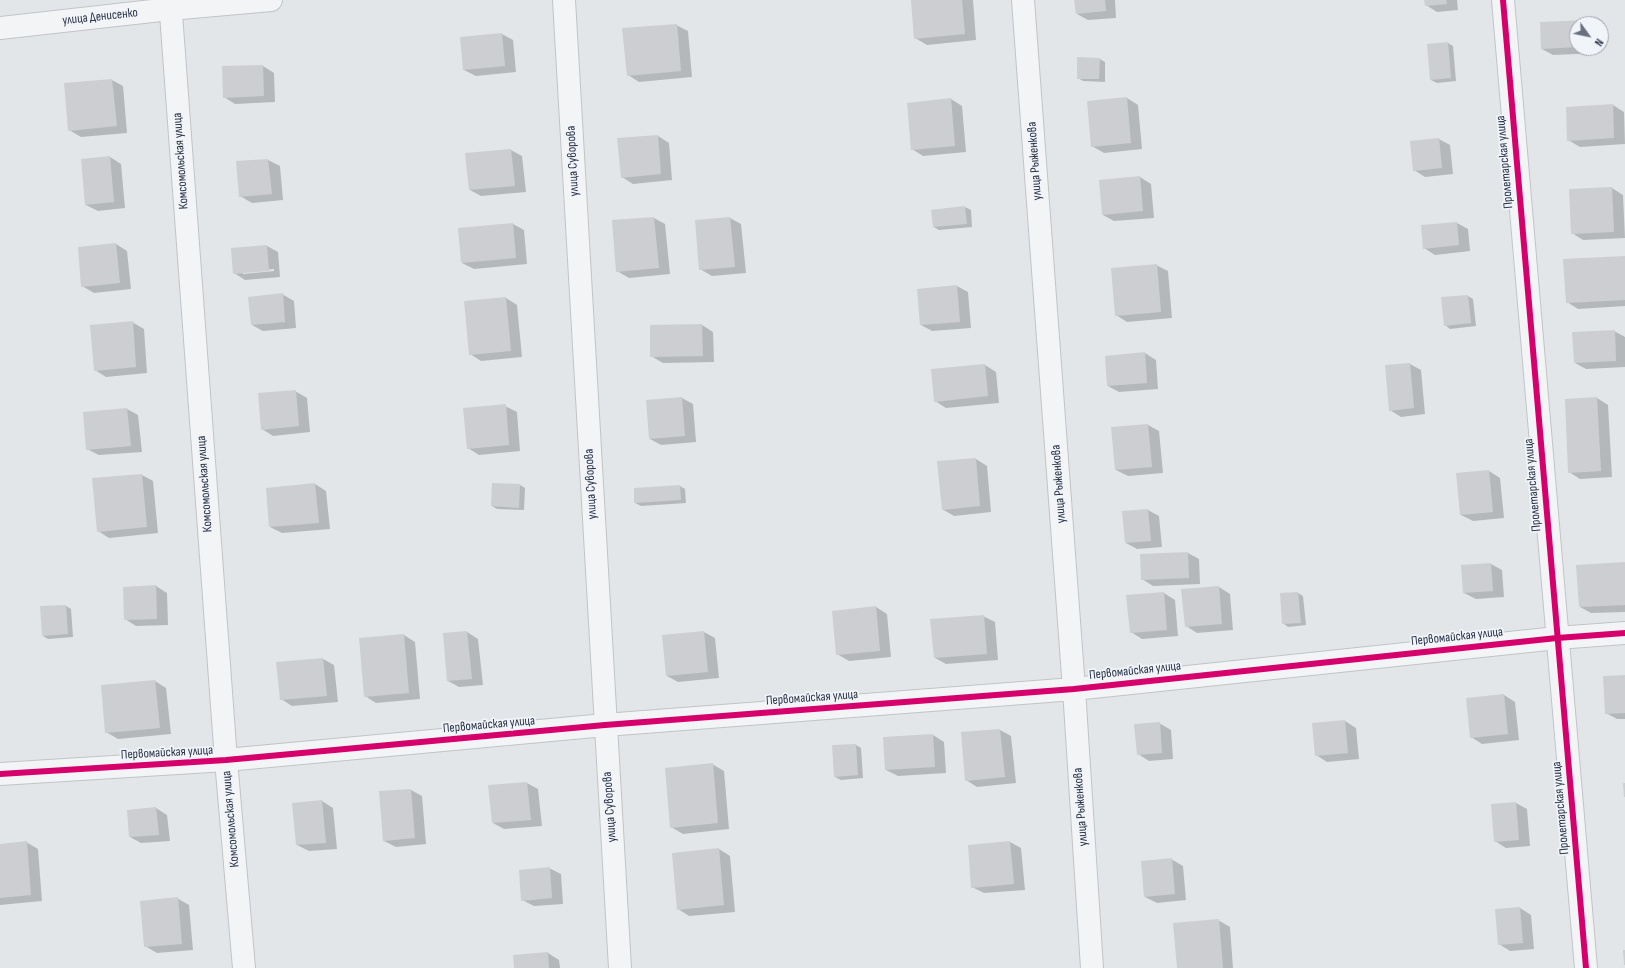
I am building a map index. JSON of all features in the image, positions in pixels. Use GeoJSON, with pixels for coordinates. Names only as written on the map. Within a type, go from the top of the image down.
{"type":"FeatureCollection","features":[{"type":"Feature","properties":{"kind":"street","name":"улица Денисенко"},"geometry":{"type":"LineString","coordinates":[[0,28],[170,4],[271,0]]}},
{"type":"Feature","properties":{"kind":"street","name":"улица Суворова"},"geometry":{"type":"LineString","coordinates":[[564,0],[620,968]]}},
{"type":"Feature","properties":{"kind":"street","name":"улица Рыженкова"},"geometry":{"type":"LineString","coordinates":[[1023,0],[1074,689],[1092,968]]}},
{"type":"Feature","properties":{"kind":"street","name":"Пролетарская улица"},"geometry":{"type":"LineString","coordinates":[[1503,0],[1586,968]]}},
{"type":"Feature","properties":{"kind":"street","name":"Комсомольская улица"},"geometry":{"type":"LineString","coordinates":[[170,4],[226,760],[244,968]]}},
{"type":"Feature","properties":{"kind":"street","name":"Первомайская улица"},"geometry":{"type":"LineString","coordinates":[[0,774],[226,760],[605,725],[1074,689],[1557,638],[1625,633]]}},
{"type":"Feature","properties":{"kind":"building"},"geometry":{"type":"Polygon","coordinates":[[[911,0],[962,0],[965,34],[914,39],[911,0]]]}},
{"type":"Feature","properties":{"kind":"building"},"geometry":{"type":"Polygon","coordinates":[[[1074,0],[1105,0],[1106,11],[1076,14],[1074,0]]]}},
{"type":"Feature","properties":{"kind":"building"},"geometry":{"type":"Polygon","coordinates":[[[1424,0],[1446,0],[1447,4],[1425,6],[1424,0]]]}},
{"type":"Feature","properties":{"kind":"building"},"geometry":{"type":"Polygon","coordinates":[[[1569,21],[1569,47],[1541,49],[1540,22],[1569,21]]]}},
{"type":"Feature","properties":{"kind":"building"},"geometry":{"type":"Polygon","coordinates":[[[677,24],[681,71],[627,76],[622,28],[677,24]]]}},
{"type":"Feature","properties":{"kind":"building"},"geometry":{"type":"Polygon","coordinates":[[[502,33],[505,66],[463,70],[460,37],[502,33]]]}},
{"type":"Feature","properties":{"kind":"building"},"geometry":{"type":"Polygon","coordinates":[[[1448,42],[1451,78],[1430,80],[1427,44],[1448,42]]]}},
{"type":"Feature","properties":{"kind":"building"},"geometry":{"type":"Polygon","coordinates":[[[1077,57],[1100,58],[1099,79],[1077,79],[1077,57]]]}},
{"type":"Feature","properties":{"kind":"building"},"geometry":{"type":"Polygon","coordinates":[[[263,65],[264,96],[223,98],[222,66],[263,65]]]}},
{"type":"Feature","properties":{"kind":"building"},"geometry":{"type":"Polygon","coordinates":[[[112,79],[117,126],[68,131],[64,83],[112,79]]]}},
{"type":"Feature","properties":{"kind":"building"},"geometry":{"type":"Polygon","coordinates":[[[1127,97],[1131,143],[1091,147],[1087,101],[1127,97]]]}},
{"type":"Feature","properties":{"kind":"building"},"geometry":{"type":"Polygon","coordinates":[[[951,98],[955,146],[911,150],[907,103],[951,98]]]}},
{"type":"Feature","properties":{"kind":"building"},"geometry":{"type":"Polygon","coordinates":[[[1613,104],[1614,138],[1567,141],[1566,107],[1613,104]]]}},
{"type":"Feature","properties":{"kind":"building"},"geometry":{"type":"Polygon","coordinates":[[[658,135],[661,174],[621,178],[617,138],[658,135]]]}},
{"type":"Feature","properties":{"kind":"building"},"geometry":{"type":"Polygon","coordinates":[[[1439,138],[1442,168],[1413,171],[1410,141],[1439,138]]]}},
{"type":"Feature","properties":{"kind":"building"},"geometry":{"type":"Polygon","coordinates":[[[511,149],[515,186],[469,190],[465,153],[511,149]]]}},
{"type":"Feature","properties":{"kind":"building"},"geometry":{"type":"Polygon","coordinates":[[[110,156],[114,202],[85,205],[81,159],[110,156]]]}},
{"type":"Feature","properties":{"kind":"building"},"geometry":{"type":"Polygon","coordinates":[[[268,159],[272,194],[239,197],[236,161],[268,159]]]}},
{"type":"Feature","properties":{"kind":"building"},"geometry":{"type":"Polygon","coordinates":[[[1140,176],[1143,211],[1102,215],[1099,180],[1140,176]]]}},
{"type":"Feature","properties":{"kind":"building"},"geometry":{"type":"Polygon","coordinates":[[[1612,187],[1614,232],[1571,234],[1569,189],[1612,187]]]}},
{"type":"Feature","properties":{"kind":"building"},"geometry":{"type":"Polygon","coordinates":[[[965,206],[967,224],[933,227],[931,210],[965,206]]]}},
{"type":"Feature","properties":{"kind":"building"},"geometry":{"type":"Polygon","coordinates":[[[654,217],[659,268],[616,272],[612,220],[654,217]]]}},
{"type":"Feature","properties":{"kind":"building"},"geometry":{"type":"Polygon","coordinates":[[[730,217],[735,267],[699,270],[695,220],[730,217]]]}},
{"type":"Feature","properties":{"kind":"building"},"geometry":{"type":"Polygon","coordinates":[[[1457,222],[1459,245],[1423,249],[1421,225],[1457,222]]]}},
{"type":"Feature","properties":{"kind":"building"},"geometry":{"type":"Polygon","coordinates":[[[513,223],[516,258],[461,263],[458,228],[513,223]]]}},
{"type":"Feature","properties":{"kind":"building"},"geometry":{"type":"Polygon","coordinates":[[[116,243],[120,283],[81,287],[78,247],[116,243]]]}},
{"type":"Feature","properties":{"kind":"building"},"geometry":{"type":"Polygon","coordinates":[[[267,245],[269,271],[233,274],[231,248],[267,245]]]}},
{"type":"Feature","properties":{"kind":"building"},"geometry":{"type":"Polygon","coordinates":[[[1625,256],[1625,300],[1566,303],[1563,259],[1625,256]]]}},
{"type":"Feature","properties":{"kind":"building"},"geometry":{"type":"Polygon","coordinates":[[[1157,264],[1161,312],[1115,316],[1111,268],[1157,264]]]}},
{"type":"Feature","properties":{"kind":"building"},"geometry":{"type":"Polygon","coordinates":[[[957,285],[960,322],[920,325],[917,289],[957,285]]]}},
{"type":"Feature","properties":{"kind":"building"},"geometry":{"type":"Polygon","coordinates":[[[283,293],[285,322],[251,325],[248,297],[283,293]]]}},
{"type":"Feature","properties":{"kind":"building"},"geometry":{"type":"Polygon","coordinates":[[[1468,295],[1471,323],[1444,326],[1441,297],[1468,295]]]}},
{"type":"Feature","properties":{"kind":"building"},"geometry":{"type":"Polygon","coordinates":[[[506,297],[511,351],[469,355],[464,301],[506,297]]]}},
{"type":"Feature","properties":{"kind":"building"},"geometry":{"type":"Polygon","coordinates":[[[133,321],[136,367],[94,371],[90,325],[133,321]]]}},
{"type":"Feature","properties":{"kind":"building"},"geometry":{"type":"Polygon","coordinates":[[[702,324],[703,356],[650,357],[650,325],[702,324]]]}},
{"type":"Feature","properties":{"kind":"building"},"geometry":{"type":"Polygon","coordinates":[[[1615,330],[1616,361],[1574,363],[1572,332],[1615,330]]]}},
{"type":"Feature","properties":{"kind":"building"},"geometry":{"type":"Polygon","coordinates":[[[1145,352],[1147,383],[1107,386],[1105,356],[1145,352]]]}},
{"type":"Feature","properties":{"kind":"building"},"geometry":{"type":"Polygon","coordinates":[[[1410,363],[1414,408],[1389,411],[1385,365],[1410,363]]]}},
{"type":"Feature","properties":{"kind":"building"},"geometry":{"type":"Polygon","coordinates":[[[985,364],[988,396],[934,402],[931,369],[985,364]]]}},
{"type":"Feature","properties":{"kind":"building"},"geometry":{"type":"Polygon","coordinates":[[[296,390],[299,426],[261,430],[258,393],[296,390]]]}},
{"type":"Feature","properties":{"kind":"building"},"geometry":{"type":"Polygon","coordinates":[[[682,397],[685,436],[649,439],[646,400],[682,397]]]}},
{"type":"Feature","properties":{"kind":"building"},"geometry":{"type":"Polygon","coordinates":[[[1597,397],[1601,471],[1568,473],[1565,399],[1597,397]]]}},
{"type":"Feature","properties":{"kind":"building"},"geometry":{"type":"Polygon","coordinates":[[[506,404],[509,445],[467,449],[463,408],[506,404]]]}},
{"type":"Feature","properties":{"kind":"building"},"geometry":{"type":"Polygon","coordinates":[[[127,408],[131,446],[86,450],[83,412],[127,408]]]}},
{"type":"Feature","properties":{"kind":"building"},"geometry":{"type":"Polygon","coordinates":[[[1148,424],[1152,467],[1115,470],[1111,427],[1148,424]]]}},
{"type":"Feature","properties":{"kind":"building"},"geometry":{"type":"Polygon","coordinates":[[[976,458],[980,506],[942,510],[937,461],[976,458]]]}},
{"type":"Feature","properties":{"kind":"building"},"geometry":{"type":"Polygon","coordinates":[[[1489,470],[1493,512],[1460,515],[1456,473],[1489,470]]]}},
{"type":"Feature","properties":{"kind":"building"},"geometry":{"type":"Polygon","coordinates":[[[142,474],[147,527],[97,532],[92,478],[142,474]]]}},
{"type":"Feature","properties":{"kind":"building"},"geometry":{"type":"Polygon","coordinates":[[[315,483],[319,523],[269,527],[266,488],[315,483]]]}},
{"type":"Feature","properties":{"kind":"building"},"geometry":{"type":"Polygon","coordinates":[[[492,483],[520,484],[519,508],[491,506],[492,483]]]}},
{"type":"Feature","properties":{"kind":"building"},"geometry":{"type":"Polygon","coordinates":[[[680,485],[681,500],[634,503],[634,488],[680,485]]]}},
{"type":"Feature","properties":{"kind":"building"},"geometry":{"type":"Polygon","coordinates":[[[1148,509],[1151,541],[1125,543],[1122,511],[1148,509]]]}},
{"type":"Feature","properties":{"kind":"building"},"geometry":{"type":"Polygon","coordinates":[[[1188,552],[1189,578],[1141,580],[1140,554],[1188,552]]]}},
{"type":"Feature","properties":{"kind":"building"},"geometry":{"type":"Polygon","coordinates":[[[1625,562],[1625,605],[1579,607],[1576,565],[1625,562]]]}},
{"type":"Feature","properties":{"kind":"building"},"geometry":{"type":"Polygon","coordinates":[[[1491,563],[1493,591],[1463,593],[1461,565],[1491,563]]]}},
{"type":"Feature","properties":{"kind":"building"},"geometry":{"type":"Polygon","coordinates":[[[156,585],[157,619],[124,620],[123,587],[156,585]]]}},
{"type":"Feature","properties":{"kind":"building"},"geometry":{"type":"Polygon","coordinates":[[[1219,586],[1222,624],[1185,627],[1181,589],[1219,586]]]}},
{"type":"Feature","properties":{"kind":"building"},"geometry":{"type":"Polygon","coordinates":[[[1164,592],[1167,630],[1130,633],[1126,595],[1164,592]]]}},
{"type":"Feature","properties":{"kind":"building"},"geometry":{"type":"Polygon","coordinates":[[[1298,592],[1301,623],[1282,624],[1280,593],[1298,592]]]}},
{"type":"Feature","properties":{"kind":"building"},"geometry":{"type":"Polygon","coordinates":[[[66,605],[68,634],[42,636],[40,606],[66,605]]]}},
{"type":"Feature","properties":{"kind":"building"},"geometry":{"type":"Polygon","coordinates":[[[876,606],[880,651],[836,655],[832,611],[876,606]]]}},
{"type":"Feature","properties":{"kind":"building"},"geometry":{"type":"Polygon","coordinates":[[[984,615],[987,654],[934,658],[930,619],[984,615]]]}},
{"type":"Feature","properties":{"kind":"building"},"geometry":{"type":"Polygon","coordinates":[[[467,631],[472,679],[447,681],[443,633],[467,631]]]}},
{"type":"Feature","properties":{"kind":"building"},"geometry":{"type":"Polygon","coordinates":[[[704,631],[708,672],[666,676],[662,635],[704,631]]]}},
{"type":"Feature","properties":{"kind":"building"},"geometry":{"type":"Polygon","coordinates":[[[404,634],[409,693],[364,697],[359,638],[404,634]]]}},
{"type":"Feature","properties":{"kind":"building"},"geometry":{"type":"Polygon","coordinates":[[[323,658],[327,696],[280,700],[276,662],[323,658]]]}},
{"type":"Feature","properties":{"kind":"building"},"geometry":{"type":"Polygon","coordinates":[[[1625,675],[1625,713],[1605,714],[1603,676],[1625,675]]]}},
{"type":"Feature","properties":{"kind":"building"},"geometry":{"type":"Polygon","coordinates":[[[155,680],[160,728],[105,733],[101,685],[155,680]]]}},
{"type":"Feature","properties":{"kind":"building"},"geometry":{"type":"Polygon","coordinates":[[[1504,694],[1508,734],[1470,738],[1466,698],[1504,694]]]}},
{"type":"Feature","properties":{"kind":"building"},"geometry":{"type":"Polygon","coordinates":[[[1345,720],[1348,753],[1315,756],[1312,723],[1345,720]]]}},
{"type":"Feature","properties":{"kind":"building"},"geometry":{"type":"Polygon","coordinates":[[[1160,722],[1162,753],[1137,755],[1134,724],[1160,722]]]}},
{"type":"Feature","properties":{"kind":"building"},"geometry":{"type":"Polygon","coordinates":[[[1000,729],[1005,777],[965,781],[961,732],[1000,729]]]}},
{"type":"Feature","properties":{"kind":"building"},"geometry":{"type":"Polygon","coordinates":[[[933,734],[935,767],[885,770],[883,737],[933,734]]]}},
{"type":"Feature","properties":{"kind":"building"},"geometry":{"type":"Polygon","coordinates":[[[856,744],[858,775],[834,777],[832,745],[856,744]]]}},
{"type":"Feature","properties":{"kind":"building"},"geometry":{"type":"Polygon","coordinates":[[[713,763],[718,823],[670,828],[665,768],[713,763]]]}},
{"type":"Feature","properties":{"kind":"building"},"geometry":{"type":"Polygon","coordinates":[[[527,782],[531,820],[492,823],[488,785],[527,782]]]}},
{"type":"Feature","properties":{"kind":"building"},"geometry":{"type":"Polygon","coordinates":[[[1623,783],[1625,783],[1625,797],[1624,797],[1623,783]]]}},
{"type":"Feature","properties":{"kind":"building"},"geometry":{"type":"Polygon","coordinates":[[[411,789],[415,838],[383,841],[379,791],[411,789]]]}},
{"type":"Feature","properties":{"kind":"building"},"geometry":{"type":"Polygon","coordinates":[[[322,800],[326,843],[296,845],[292,803],[322,800]]]}},
{"type":"Feature","properties":{"kind":"building"},"geometry":{"type":"Polygon","coordinates":[[[1516,802],[1519,840],[1494,842],[1491,804],[1516,802]]]}},
{"type":"Feature","properties":{"kind":"building"},"geometry":{"type":"Polygon","coordinates":[[[156,807],[159,835],[129,837],[127,810],[156,807]]]}},
{"type":"Feature","properties":{"kind":"building"},"geometry":{"type":"Polygon","coordinates":[[[27,841],[31,895],[0,898],[0,844],[27,841]]]}},
{"type":"Feature","properties":{"kind":"building"},"geometry":{"type":"Polygon","coordinates":[[[1010,841],[1014,884],[971,888],[968,845],[1010,841]]]}},
{"type":"Feature","properties":{"kind":"building"},"geometry":{"type":"Polygon","coordinates":[[[719,848],[724,905],[677,910],[672,853],[719,848]]]}},
{"type":"Feature","properties":{"kind":"building"},"geometry":{"type":"Polygon","coordinates":[[[1172,858],[1175,894],[1144,897],[1141,861],[1172,858]]]}},
{"type":"Feature","properties":{"kind":"building"},"geometry":{"type":"Polygon","coordinates":[[[550,867],[552,898],[521,901],[519,870],[550,867]]]}},
{"type":"Feature","properties":{"kind":"building"},"geometry":{"type":"Polygon","coordinates":[[[178,897],[182,944],[144,947],[140,901],[178,897]]]}},
{"type":"Feature","properties":{"kind":"building"},"geometry":{"type":"Polygon","coordinates":[[[1520,907],[1523,943],[1498,945],[1495,909],[1520,907]]]}},
{"type":"Feature","properties":{"kind":"building"},"geometry":{"type":"Polygon","coordinates":[[[1219,919],[1223,968],[1177,968],[1173,923],[1219,919]]]}},
{"type":"Feature","properties":{"kind":"building"},"geometry":{"type":"Polygon","coordinates":[[[1623,950],[1625,950],[1625,965],[1624,965],[1623,950]]]}},
{"type":"Feature","properties":{"kind":"building"},"geometry":{"type":"Polygon","coordinates":[[[548,952],[549,968],[514,968],[513,955],[548,952]]]}},
{"type":"Feature","properties":{"kind":"cycle path"},"geometry":{"type":"LineString","coordinates":[[1503,0],[1586,968]]}},
{"type":"Feature","properties":{"kind":"cycle path"},"geometry":{"type":"LineString","coordinates":[[0,774],[226,760],[605,725],[1074,689],[1557,638],[1625,633]]}}]}
